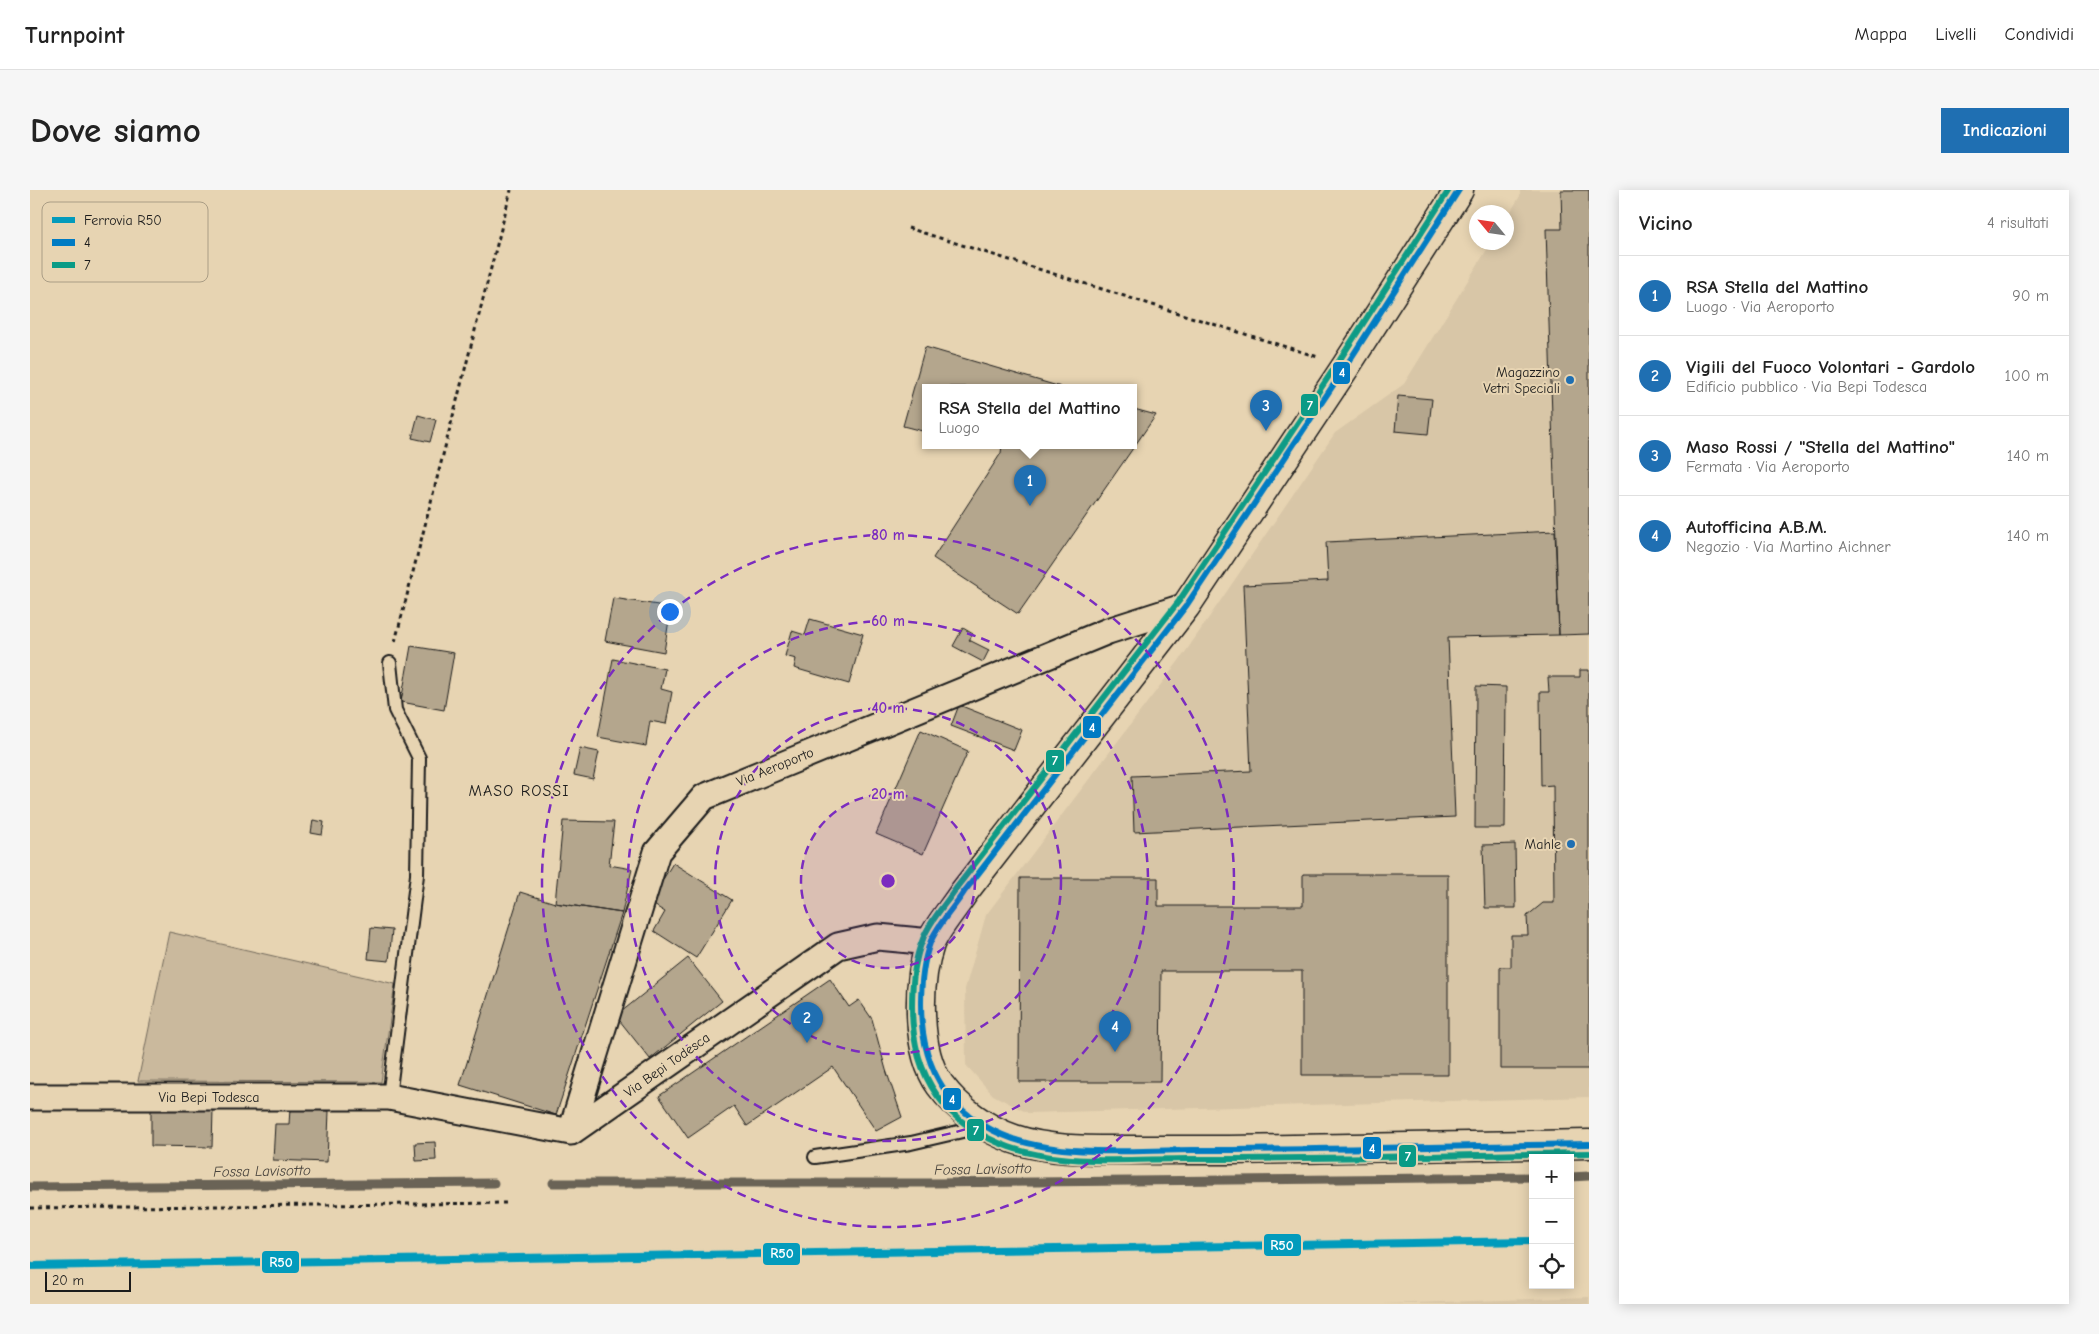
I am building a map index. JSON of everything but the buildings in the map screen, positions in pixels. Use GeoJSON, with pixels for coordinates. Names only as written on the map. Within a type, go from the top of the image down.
{"type":"FeatureCollection","features":[{"type":"Feature","properties":{"kind":"street"},"geometry":{"type":"LineString","coordinates":[[1459,190],[1346,366],[1186,606],[964,892],[931,942],[921,981],[921,1020],[926,1053],[939,1084],[961,1107],[985,1126],[1012,1138],[1038,1146],[1100,1150],[1195,1150],[1589,1144]]}},
{"type":"Feature","properties":{"kind":"street","name":"Via Aeroporto"},"geometry":{"type":"LineString","coordinates":[[571,1132],[657,852],[704,797],[1108,631],[1186,606]]}},
{"type":"Feature","properties":{"kind":"street","name":"Via Bepi Todesca"},"geometry":{"type":"LineString","coordinates":[[30,1096],[389,1097],[571,1132],[838,946],[878,937],[931,942]]}},
{"type":"Feature","properties":{"kind":"lane"},"geometry":{"type":"LineString","coordinates":[[389,1097],[417,875],[419,758],[395,710],[390,663]]}},
{"type":"Feature","properties":{"kind":"lane"},"geometry":{"type":"LineString","coordinates":[[814,1156],[911,1143],[985,1126]]}},
{"type":"Feature","properties":{"kind":"path"},"geometry":{"type":"LineString","coordinates":[[390,663],[511,190]]}},
{"type":"Feature","properties":{"kind":"path"},"geometry":{"type":"LineString","coordinates":[[908,228],[1346,366]]}},
{"type":"Feature","properties":{"kind":"path"},"geometry":{"type":"LineString","coordinates":[[30,1208],[509,1203]]}},
{"type":"Feature","properties":{"kind":"shaded area"},"geometry":{"type":"Polygon","coordinates":[[[1520,190],[1589,190],[1589,1097],[1028,1113],[993,1095],[966,1065],[965,989],[986,915],[1184,654],[1335,433],[1404,384],[1487,250],[1514,250],[1514,206],[1520,196],[1520,190]]]}},
{"type":"Feature","properties":{"kind":"shaded area"},"geometry":{"type":"Polygon","coordinates":[[[169,932],[395,984],[381,1082],[138,1081],[169,932]]]}},
{"type":"Feature","properties":{"kind":"shaded area"},"geometry":{"type":"Polygon","coordinates":[[[1589,1297],[1589,1304],[1383,1304],[1589,1297]]]}},
{"type":"Feature","properties":{"kind":"waterway","name":"Fossa Lavisotto"},"geometry":{"type":"LineString","coordinates":[[1574,1177],[1589,1176]]}},
{"type":"Feature","properties":{"kind":"waterway","name":"Fossa Lavisotto"},"geometry":{"type":"LineString","coordinates":[[553,1183],[932,1183],[1529,1177]]}},
{"type":"Feature","properties":{"kind":"waterway","name":"Fossa Lavisotto"},"geometry":{"type":"LineString","coordinates":[[30,1187],[494,1183]]}},
{"type":"Feature","properties":{"kind":"rail line","name":"R50"},"geometry":{"type":"LineString","coordinates":[[30,1266],[1529,1241]]}},
{"type":"Feature","properties":{"kind":"transit line","name":"7"},"geometry":{"type":"LineString","coordinates":[[1449,190],[1339,361],[1179,601],[938,912],[926,932],[917,955],[912,989],[913,1031],[925,1075],[949,1110],[966,1125],[986,1137],[1009,1147],[1052,1157],[1121,1160],[1589,1153]]}},
{"type":"Feature","properties":{"kind":"transit line","name":"4"},"geometry":{"type":"LineString","coordinates":[[1459,190],[1346,366],[1186,606],[964,892],[937,930],[930,943],[923,973],[921,989],[922,1028],[926,1050],[933,1070],[943,1088],[956,1104],[991,1129],[1013,1139],[1034,1145],[1079,1150],[1125,1151],[1589,1144]]}},
{"type":"Feature","properties":{"kind":"place","name":"Magazzino Vetri Speciali"},"geometry":{"type":"Point","coordinates":[1570,380]}},
{"type":"Feature","properties":{"kind":"place","name":"Maso Rossi / \"Stella del Mattino\""},"geometry":{"type":"Point","coordinates":[1266,431]}},
{"type":"Feature","properties":{"kind":"place","name":"RSA Stella del Mattino"},"geometry":{"type":"Point","coordinates":[1030,506]}},
{"type":"Feature","properties":{"kind":"place","name":"Mahle"},"geometry":{"type":"Point","coordinates":[1571,844]}},
{"type":"Feature","properties":{"kind":"place","name":"Vigili del Fuoco Volontari - Gardolo"},"geometry":{"type":"Point","coordinates":[807,1043]}},
{"type":"Feature","properties":{"kind":"place","name":"Autofficina A.B.M."},"geometry":{"type":"Point","coordinates":[1115,1052]}},
{"type":"Feature","properties":{"kind":"district","name":"MASO ROSSI"},"geometry":{"type":"Point","coordinates":[519,791]}}]}
